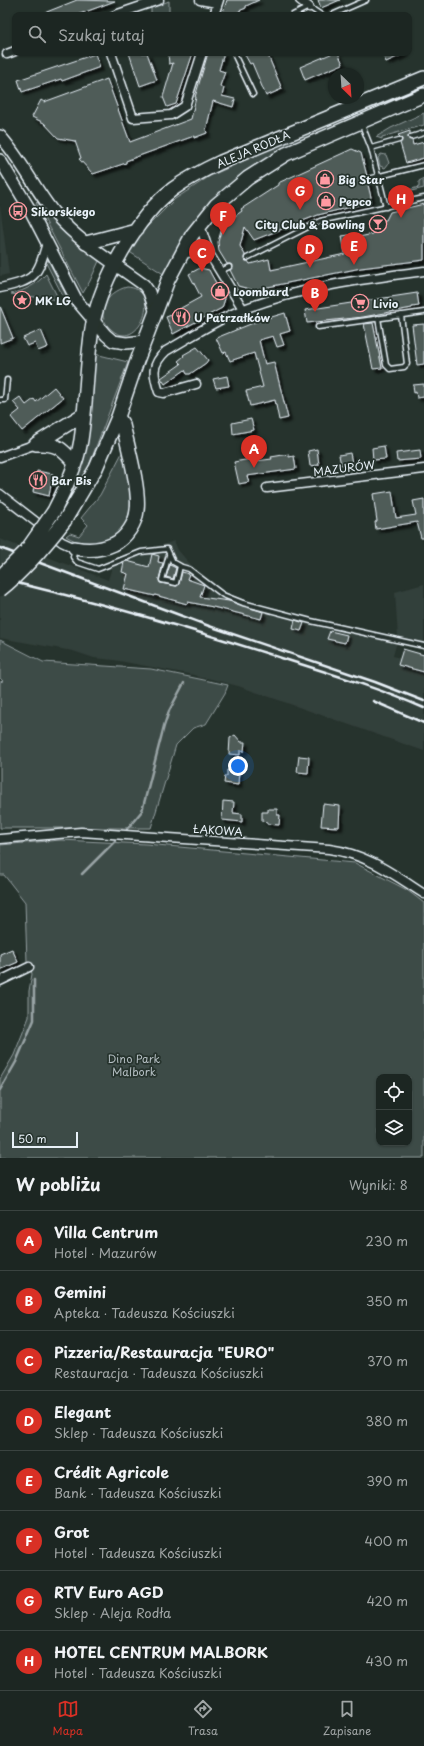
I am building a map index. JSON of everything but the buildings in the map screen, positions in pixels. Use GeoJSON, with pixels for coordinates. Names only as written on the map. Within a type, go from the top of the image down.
{"type":"FeatureCollection","features":[{"type":"Feature","properties":{"kind":"main road","name":"ALEJA RODŁA"},"geometry":{"type":"LineString","coordinates":[[0,577],[26,551],[54,511],[74,463],[80,442],[84,414],[94,321],[104,288],[114,264],[136,230],[172,190],[192,177],[221,162],[424,78]]}},
{"type":"Feature","properties":{"kind":"main road","name":"ALEJA RODŁA"},"geometry":{"type":"LineString","coordinates":[[0,590],[26,567],[48,542],[65,520],[96,468],[118,417],[168,280],[181,254],[200,225],[216,205],[234,188],[286,154],[424,95]]}},
{"type":"Feature","properties":{"kind":"main road"},"geometry":{"type":"LineString","coordinates":[[0,136],[10,146],[54,213],[64,225],[144,285],[149,292],[156,313]]}},
{"type":"Feature","properties":{"kind":"main road"},"geometry":{"type":"LineString","coordinates":[[0,160],[77,300],[113,341],[126,343],[145,341]]}},
{"type":"Feature","properties":{"kind":"main road"},"geometry":{"type":"LineString","coordinates":[[86,243],[136,230]]}},
{"type":"Feature","properties":{"kind":"main road"},"geometry":{"type":"LineString","coordinates":[[36,444],[84,414]]}},
{"type":"Feature","properties":{"kind":"main road"},"geometry":{"type":"LineString","coordinates":[[75,548],[95,550],[106,548],[117,542],[129,530],[136,515],[138,502],[136,488],[123,425],[118,417]]}},
{"type":"Feature","properties":{"kind":"main road"},"geometry":{"type":"LineString","coordinates":[[36,444],[50,444],[62,449],[74,463]]}},
{"type":"Feature","properties":{"kind":"street"},"geometry":{"type":"LineString","coordinates":[[124,12],[159,0]]}},
{"type":"Feature","properties":{"kind":"street"},"geometry":{"type":"LineString","coordinates":[[200,0],[218,2],[215,12]]}},
{"type":"Feature","properties":{"kind":"street"},"geometry":{"type":"LineString","coordinates":[[300,0],[309,7]]}},
{"type":"Feature","properties":{"kind":"street"},"geometry":{"type":"LineString","coordinates":[[112,56],[133,118],[171,115],[185,106],[201,56]]}},
{"type":"Feature","properties":{"kind":"street"},"geometry":{"type":"LineString","coordinates":[[200,225],[210,255],[243,309]]}},
{"type":"Feature","properties":{"kind":"street"},"geometry":{"type":"LineString","coordinates":[[0,288],[20,284],[34,276],[41,262],[47,243]]}},
{"type":"Feature","properties":{"kind":"street"},"geometry":{"type":"LineString","coordinates":[[181,254],[198,251],[210,255]]}},
{"type":"Feature","properties":{"kind":"street"},"geometry":{"type":"LineString","coordinates":[[196,384],[164,393],[159,392],[154,377],[155,365],[160,356],[166,351],[243,309],[335,284],[424,270]]}},
{"type":"Feature","properties":{"kind":"street"},"geometry":{"type":"LineString","coordinates":[[0,457],[36,444]]}},
{"type":"Feature","properties":{"kind":"street","name":"MAZURÓW"},"geometry":{"type":"LineString","coordinates":[[267,488],[424,468]]}},
{"type":"Feature","properties":{"kind":"street"},"geometry":{"type":"LineString","coordinates":[[0,494],[62,542],[75,548]]}},
{"type":"Feature","properties":{"kind":"street","name":"ŁĄKOWA"},"geometry":{"type":"LineString","coordinates":[[0,839],[81,832],[341,850],[367,858],[424,894]]}},
{"type":"Feature","properties":{"kind":"street"},"geometry":{"type":"LineString","coordinates":[[0,981],[29,967]]}},
{"type":"Feature","properties":{"kind":"lane"},"geometry":{"type":"LineString","coordinates":[[339,12],[366,0]]}},
{"type":"Feature","properties":{"kind":"lane"},"geometry":{"type":"LineString","coordinates":[[299,12],[309,7],[316,12]]}},
{"type":"Feature","properties":{"kind":"lane"},"geometry":{"type":"LineString","coordinates":[[235,56],[253,94]]}},
{"type":"Feature","properties":{"kind":"lane"},"geometry":{"type":"LineString","coordinates":[[360,122],[371,148],[386,207]]}},
{"type":"Feature","properties":{"kind":"lane"},"geometry":{"type":"LineString","coordinates":[[412,137],[424,133]]}},
{"type":"Feature","properties":{"kind":"lane"},"geometry":{"type":"LineString","coordinates":[[371,148],[399,140]]}},
{"type":"Feature","properties":{"kind":"lane"},"geometry":{"type":"LineString","coordinates":[[368,179],[424,165]]}},
{"type":"Feature","properties":{"kind":"lane"},"geometry":{"type":"LineString","coordinates":[[247,258],[320,221],[424,198]]}},
{"type":"Feature","properties":{"kind":"lane"},"geometry":{"type":"LineString","coordinates":[[220,271],[229,267]]}},
{"type":"Feature","properties":{"kind":"lane"},"geometry":{"type":"LineString","coordinates":[[318,327],[424,312]]}},
{"type":"Feature","properties":{"kind":"lane"},"geometry":{"type":"LineString","coordinates":[[378,318],[386,365],[390,369],[404,367],[407,364],[401,315]]}},
{"type":"Feature","properties":{"kind":"lane"},"geometry":{"type":"LineString","coordinates":[[0,400],[5,400],[7,380]]}},
{"type":"Feature","properties":{"kind":"lane"},"geometry":{"type":"LineString","coordinates":[[75,548],[73,557],[77,562],[98,569],[141,552],[167,549],[173,562],[189,569],[224,595],[311,622],[424,646]]}},
{"type":"Feature","properties":{"kind":"lane"},"geometry":{"type":"LineString","coordinates":[[169,555],[162,580],[176,583],[180,566]]}},
{"type":"Feature","properties":{"kind":"shaded area"},"geometry":{"type":"Polygon","coordinates":[[[0,205],[9,274],[0,276],[0,205]]]}},
{"type":"Feature","properties":{"kind":"shaded area"},"geometry":{"type":"Polygon","coordinates":[[[0,539],[108,580],[114,561],[174,541],[178,550],[190,564],[214,584],[229,594],[262,605],[398,638],[393,656],[400,658],[403,649],[424,655],[424,751],[238,686],[207,678],[201,678],[194,675],[114,660],[94,658],[73,651],[0,638],[0,539]]]}},
{"type":"Feature","properties":{"kind":"shaded area"},"geometry":{"type":"Polygon","coordinates":[[[424,584],[424,643],[398,638],[395,592],[424,584]]]}},
{"type":"Feature","properties":{"kind":"green space"},"geometry":{"type":"Polygon","coordinates":[[[169,1],[169,12],[151,12],[151,8],[169,1]]]}},
{"type":"Feature","properties":{"kind":"green space"},"geometry":{"type":"Polygon","coordinates":[[[396,98],[380,107],[273,154],[235,181],[214,199],[165,275],[128,251],[140,234],[175,199],[210,176],[286,142],[396,98]]]}},
{"type":"Feature","properties":{"kind":"green space"},"geometry":{"type":"Polygon","coordinates":[[[424,113],[424,125],[382,137],[382,139],[376,137],[391,128],[424,113]]]}},
{"type":"Feature","properties":{"kind":"green space"},"geometry":{"type":"Polygon","coordinates":[[[381,154],[386,155],[389,163],[385,168],[380,166],[378,158],[381,154]]]}},
{"type":"Feature","properties":{"kind":"green space"},"geometry":{"type":"Polygon","coordinates":[[[423,179],[424,188],[395,195],[390,192],[396,191],[397,193],[419,187],[419,181],[423,179]]]}},
{"type":"Feature","properties":{"kind":"green space"},"geometry":{"type":"Polygon","coordinates":[[[37,202],[66,234],[99,261],[83,293],[36,203],[37,202]]]}},
{"type":"Feature","properties":{"kind":"green space"},"geometry":{"type":"Polygon","coordinates":[[[48,260],[69,301],[66,302],[46,263],[48,260]]]}},
{"type":"Feature","properties":{"kind":"green space"},"geometry":{"type":"Polygon","coordinates":[[[46,274],[59,300],[11,294],[30,287],[46,274]]]}},
{"type":"Feature","properties":{"kind":"green space"},"geometry":{"type":"Polygon","coordinates":[[[127,287],[138,290],[144,298],[146,308],[144,318],[138,327],[131,333],[122,335],[112,330],[106,324],[103,318],[103,311],[104,305],[113,294],[127,287]]]}},
{"type":"Feature","properties":{"kind":"green space"},"geometry":{"type":"Polygon","coordinates":[[[95,354],[128,362],[88,468],[64,512],[61,510],[95,354]]]}},
{"type":"Feature","properties":{"kind":"green space"},"geometry":{"type":"Polygon","coordinates":[[[123,451],[130,490],[130,504],[128,516],[123,527],[115,536],[92,544],[83,543],[66,536],[70,533],[79,536],[88,525],[81,518],[100,495],[123,451]]]}},
{"type":"Feature","properties":{"kind":"green space"},"geometry":{"type":"Polygon","coordinates":[[[0,640],[43,662],[151,669],[228,685],[225,693],[206,724],[193,728],[176,745],[151,828],[0,828],[0,682],[3,681],[0,678],[0,640]]]}},
{"type":"Feature","properties":{"kind":"green space","name":"Dino Park Malbork"},"geometry":{"type":"Polygon","coordinates":[[[61,840],[146,844],[355,863],[407,890],[424,903],[424,1158],[0,1158],[0,1079],[14,1055],[29,1017],[29,991],[32,974],[29,963],[27,962],[25,902],[4,875],[0,875],[0,845],[61,840]]]}},
{"type":"Feature","properties":{"kind":"waterway"},"geometry":{"type":"LineString","coordinates":[[127,829],[142,811],[164,726],[169,711],[184,683]]}},
{"type":"Feature","properties":{"kind":"waterway"},"geometry":{"type":"LineString","coordinates":[[82,874],[115,841]]}},
{"type":"Feature","properties":{"kind":"waterway"},"geometry":{"type":"LineString","coordinates":[[0,1090],[16,1062],[34,1020],[34,980]]}},
{"type":"Feature","properties":{"kind":"railway"},"geometry":{"type":"LineString","coordinates":[[0,548],[209,626],[375,682],[424,701]]}},
{"type":"Feature","properties":{"kind":"railway"},"geometry":{"type":"LineString","coordinates":[[0,579],[203,633],[347,679],[424,708]]}},
{"type":"Feature","properties":{"kind":"railway"},"geometry":{"type":"LineString","coordinates":[[373,701],[424,723]]}},
{"type":"Feature","properties":{"kind":"place","name":"Big Star"},"geometry":{"type":"Point","coordinates":[325,179]}},
{"type":"Feature","properties":{"kind":"place","name":"Pepco"},"geometry":{"type":"Point","coordinates":[326,201]}},
{"type":"Feature","properties":{"kind":"place","name":"RTV Euro AGD"},"geometry":{"type":"Point","coordinates":[300,210]}},
{"type":"Feature","properties":{"kind":"place","name":"Sikorskiego"},"geometry":{"type":"Point","coordinates":[18,211]}},
{"type":"Feature","properties":{"kind":"place","name":"HOTEL CENTRUM MALBORK"},"geometry":{"type":"Point","coordinates":[401,218]}},
{"type":"Feature","properties":{"kind":"place","name":"City Club & Bowling"},"geometry":{"type":"Point","coordinates":[378,224]}},
{"type":"Feature","properties":{"kind":"place","name":"Grot"},"geometry":{"type":"Point","coordinates":[223,235]}},
{"type":"Feature","properties":{"kind":"place","name":"Crédit Agricole"},"geometry":{"type":"Point","coordinates":[354,265]}},
{"type":"Feature","properties":{"kind":"place","name":"Elegant"},"geometry":{"type":"Point","coordinates":[310,268]}},
{"type":"Feature","properties":{"kind":"place","name":"Pizzeria/Restauracja \"EURO\""},"geometry":{"type":"Point","coordinates":[202,272]}},
{"type":"Feature","properties":{"kind":"place","name":"Loombard"},"geometry":{"type":"Point","coordinates":[220,291]}},
{"type":"Feature","properties":{"kind":"place","name":"MK LG"},"geometry":{"type":"Point","coordinates":[22,300]}},
{"type":"Feature","properties":{"kind":"place","name":"Livio"},"geometry":{"type":"Point","coordinates":[360,303]}},
{"type":"Feature","properties":{"kind":"place","name":"Gemini"},"geometry":{"type":"Point","coordinates":[315,312]}},
{"type":"Feature","properties":{"kind":"place","name":"U Patrzałków"},"geometry":{"type":"Point","coordinates":[181,317]}},
{"type":"Feature","properties":{"kind":"place","name":"Villa Centrum"},"geometry":{"type":"Point","coordinates":[254,468]}},
{"type":"Feature","properties":{"kind":"place","name":"Bar Bis"},"geometry":{"type":"Point","coordinates":[38,480]}}]}
